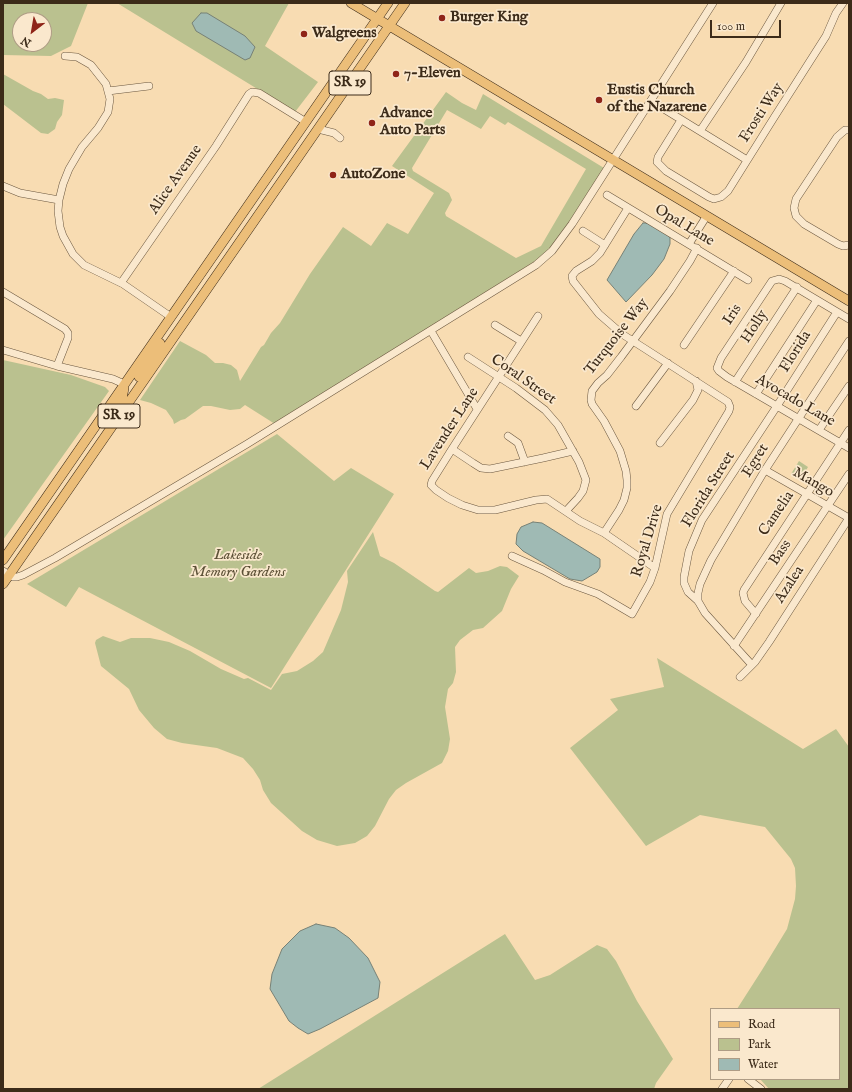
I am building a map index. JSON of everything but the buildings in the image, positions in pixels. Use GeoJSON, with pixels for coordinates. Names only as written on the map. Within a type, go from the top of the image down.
{"type":"FeatureCollection","features":[{"type":"Feature","properties":{"kind":"main road"},"geometry":{"type":"LineString","coordinates":[[351,3],[706,217],[849,301]]}},
{"type":"Feature","properties":{"kind":"main road","name":"SR 19"},"geometry":{"type":"LineString","coordinates":[[3,560],[388,3]]}},
{"type":"Feature","properties":{"kind":"main road","name":"SR 19"},"geometry":{"type":"LineString","coordinates":[[3,584],[6,573],[89,460],[405,3]]}},
{"type":"Feature","properties":{"kind":"main road"},"geometry":{"type":"LineString","coordinates":[[314,110],[313,120],[318,129]]}},
{"type":"Feature","properties":{"kind":"main road"},"geometry":{"type":"LineString","coordinates":[[136,392],[138,380],[188,299],[191,288]]}},
{"type":"Feature","properties":{"kind":"main road"},"geometry":{"type":"LineString","coordinates":[[89,460],[90,451],[122,400],[124,384]]}},
{"type":"Feature","properties":{"kind":"street"},"geometry":{"type":"LineString","coordinates":[[6,573],[17,577],[23,575],[65,552],[219,461],[431,331],[542,260],[552,251],[568,229],[713,3]]}},
{"type":"Feature","properties":{"kind":"street"},"geometry":{"type":"LineString","coordinates":[[700,132],[746,62],[781,3]]}},
{"type":"Feature","properties":{"kind":"street","name":"Frosti Way"},"geometry":{"type":"LineString","coordinates":[[650,101],[747,160],[826,36],[836,14],[844,3]]}},
{"type":"Feature","properties":{"kind":"street"},"geometry":{"type":"LineString","coordinates":[[65,56],[77,57],[91,65],[102,77],[110,99],[108,112],[98,128],[82,147],[69,169],[59,200],[58,212],[60,227],[66,244],[84,265],[121,283],[171,317]]}},
{"type":"Feature","properties":{"kind":"street"},"geometry":{"type":"LineString","coordinates":[[108,91],[150,86]]}},
{"type":"Feature","properties":{"kind":"street","name":"Alice Avenue"},"geometry":{"type":"LineString","coordinates":[[121,283],[216,146],[245,100],[252,92],[259,93],[272,100],[306,122]]}},
{"type":"Feature","properties":{"kind":"street"},"geometry":{"type":"LineString","coordinates":[[681,120],[658,158],[659,165],[709,197],[717,199],[728,191],[747,160]]}},
{"type":"Feature","properties":{"kind":"street"},"geometry":{"type":"LineString","coordinates":[[318,129],[334,133],[340,138]]}},
{"type":"Feature","properties":{"kind":"street"},"geometry":{"type":"LineString","coordinates":[[849,130],[845,130],[837,138],[796,199],[794,208],[796,216],[804,224],[838,244],[843,246],[849,245]]}},
{"type":"Feature","properties":{"kind":"street"},"geometry":{"type":"LineString","coordinates":[[3,186],[20,193],[59,200]]}},
{"type":"Feature","properties":{"kind":"street","name":"Opal Lane"},"geometry":{"type":"LineString","coordinates":[[606,195],[697,248],[748,280]]}},
{"type":"Feature","properties":{"kind":"street"},"geometry":{"type":"LineString","coordinates":[[583,231],[605,244],[628,208]]}},
{"type":"Feature","properties":{"kind":"street"},"geometry":{"type":"LineString","coordinates":[[689,244],[706,217]]}},
{"type":"Feature","properties":{"kind":"street","name":"Royal Drive"},"geometry":{"type":"LineString","coordinates":[[512,556],[565,582],[598,594],[632,614],[650,582],[655,568],[667,514],[729,410],[730,404],[728,402],[632,341],[599,314],[574,283],[572,276],[576,271],[596,258],[605,244]]}},
{"type":"Feature","properties":{"kind":"street","name":"Turquoise Way"},"geometry":{"type":"LineString","coordinates":[[604,533],[624,500],[627,480],[620,451],[592,404],[591,395],[595,387],[610,371],[683,272],[697,248]]}},
{"type":"Feature","properties":{"kind":"street"},"geometry":{"type":"LineString","coordinates":[[684,345],[734,271]]}},
{"type":"Feature","properties":{"kind":"street","name":"Iris"},"geometry":{"type":"LineString","coordinates":[[728,378],[719,371],[717,365],[770,282],[775,279],[779,279],[797,287]]}},
{"type":"Feature","properties":{"kind":"street"},"geometry":{"type":"LineString","coordinates":[[797,287],[849,319]]}},
{"type":"Feature","properties":{"kind":"street","name":"Holly"},"geometry":{"type":"LineString","coordinates":[[735,382],[797,287]]}},
{"type":"Feature","properties":{"kind":"street"},"geometry":{"type":"LineString","coordinates":[[3,292],[68,332],[68,338],[56,366]]}},
{"type":"Feature","properties":{"kind":"street"},"geometry":{"type":"LineString","coordinates":[[756,394],[817,300]]}},
{"type":"Feature","properties":{"kind":"street","name":"Florida"},"geometry":{"type":"LineString","coordinates":[[777,406],[837,312]]}},
{"type":"Feature","properties":{"kind":"street","name":"Lavender Lane"},"geometry":{"type":"LineString","coordinates":[[538,316],[431,482],[433,488],[448,498],[468,507],[486,510],[495,510],[544,499],[550,501],[604,533],[655,568]]}},
{"type":"Feature","properties":{"kind":"street"},"geometry":{"type":"LineString","coordinates":[[495,325],[521,341]]}},
{"type":"Feature","properties":{"kind":"street"},"geometry":{"type":"LineString","coordinates":[[431,331],[477,409]]}},
{"type":"Feature","properties":{"kind":"street","name":"Egret"},"geometry":{"type":"LineString","coordinates":[[698,601],[700,584],[708,566],[765,470],[849,341]]}},
{"type":"Feature","properties":{"kind":"street"},"geometry":{"type":"LineString","coordinates":[[3,350],[56,366],[100,376],[124,384]]}},
{"type":"Feature","properties":{"kind":"street","name":"Coral Street"},"geometry":{"type":"LineString","coordinates":[[468,357],[532,400],[551,415],[579,462],[586,480],[583,491],[566,511]]}},
{"type":"Feature","properties":{"kind":"street"},"geometry":{"type":"LineString","coordinates":[[636,406],[668,363]]}},
{"type":"Feature","properties":{"kind":"street","name":"Avocado Lane"},"geometry":{"type":"LineString","coordinates":[[728,378],[849,448]]}},
{"type":"Feature","properties":{"kind":"street"},"geometry":{"type":"LineString","coordinates":[[660,443],[694,400],[698,390],[696,381]]}},
{"type":"Feature","properties":{"kind":"street"},"geometry":{"type":"LineString","coordinates":[[819,430],[849,386]]}},
{"type":"Feature","properties":{"kind":"street","name":"Florida Street"},"geometry":{"type":"LineString","coordinates":[[752,665],[705,613],[698,601],[688,592],[684,583],[684,577],[691,544],[702,520],[777,406]]}},
{"type":"Feature","properties":{"kind":"street","name":"Camelia"},"geometry":{"type":"LineString","coordinates":[[756,614],[745,600],[743,593],[744,590],[849,430]]}},
{"type":"Feature","properties":{"kind":"street"},"geometry":{"type":"LineString","coordinates":[[508,436],[518,443],[525,462]]}},
{"type":"Feature","properties":{"kind":"street"},"geometry":{"type":"LineString","coordinates":[[452,449],[473,463],[486,469],[573,451]]}},
{"type":"Feature","properties":{"kind":"street","name":"Mango"},"geometry":{"type":"LineString","coordinates":[[765,470],[849,518]]}},
{"type":"Feature","properties":{"kind":"street","name":"Bass"},"geometry":{"type":"LineString","coordinates":[[734,646],[849,474]]}},
{"type":"Feature","properties":{"kind":"street","name":"Azalea"},"geometry":{"type":"LineString","coordinates":[[740,678],[769,642],[849,518]]}},
{"type":"Feature","properties":{"kind":"street"},"geometry":{"type":"LineString","coordinates":[[722,1089],[727,1080]]}},
{"type":"Feature","properties":{"kind":"street"},"geometry":{"type":"LineString","coordinates":[[749,1080],[761,1089]]}},
{"type":"Feature","properties":{"kind":"green space"},"geometry":{"type":"Polygon","coordinates":[[[3,3],[88,3],[71,46],[51,56],[3,55],[3,3]]]}},
{"type":"Feature","properties":{"kind":"green space"},"geometry":{"type":"Polygon","coordinates":[[[117,3],[289,3],[265,46],[318,82],[295,112],[117,3]]]}},
{"type":"Feature","properties":{"kind":"green space"},"geometry":{"type":"Polygon","coordinates":[[[3,74],[48,99],[55,98],[64,100],[62,115],[57,122],[55,129],[48,134],[41,133],[3,104],[3,74]]]}},
{"type":"Feature","properties":{"kind":"green space"},"geometry":{"type":"Polygon","coordinates":[[[446,92],[462,103],[476,110],[483,94],[604,168],[559,238],[540,258],[275,424],[245,405],[240,409],[230,410],[203,406],[185,419],[174,424],[166,410],[140,400],[180,341],[206,355],[215,363],[231,365],[237,370],[240,381],[261,347],[280,323],[310,274],[343,227],[371,246],[387,223],[408,234],[434,193],[392,166],[446,92]],[[447,110],[412,168],[413,171],[449,193],[452,200],[445,213],[446,216],[516,258],[541,246],[586,169],[508,122],[505,125],[490,116],[481,129],[447,110]]]}},
{"type":"Feature","properties":{"kind":"green space"},"geometry":{"type":"Polygon","coordinates":[[[3,360],[71,375],[105,387],[109,391],[3,540],[3,360]]]}},
{"type":"Feature","properties":{"kind":"green space","name":"Lakeside Memory Gardens"},"geometry":{"type":"Polygon","coordinates":[[[277,434],[334,481],[351,468],[394,494],[271,688],[79,587],[66,607],[27,584],[277,434]]]}},
{"type":"Feature","properties":{"kind":"green space"},"geometry":{"type":"Polygon","coordinates":[[[799,461],[808,467],[801,479],[791,474],[799,461]]]}},
{"type":"Feature","properties":{"kind":"green space"},"geometry":{"type":"Polygon","coordinates":[[[373,532],[380,556],[394,563],[438,592],[469,568],[476,573],[488,571],[500,566],[507,567],[519,576],[511,589],[502,611],[483,628],[473,630],[460,640],[455,647],[456,672],[453,683],[448,689],[445,707],[450,739],[448,751],[442,763],[396,790],[389,799],[375,826],[367,836],[355,843],[337,846],[317,840],[302,831],[271,803],[263,790],[260,780],[243,758],[217,748],[182,743],[167,739],[154,728],[139,710],[129,689],[101,666],[95,643],[96,640],[103,636],[120,642],[131,638],[150,638],[169,642],[190,651],[221,669],[244,679],[248,678],[271,690],[282,674],[297,671],[313,661],[323,652],[341,610],[348,582],[347,571],[373,532]]]}},
{"type":"Feature","properties":{"kind":"green space"},"geometry":{"type":"Polygon","coordinates":[[[657,658],[803,749],[836,729],[849,747],[849,1089],[769,1089],[761,1080],[840,1080],[840,1008],[738,1008],[787,929],[795,899],[795,868],[791,859],[765,827],[700,815],[646,846],[570,748],[618,710],[610,699],[664,687],[657,658]]]}},
{"type":"Feature","properties":{"kind":"green space"},"geometry":{"type":"Polygon","coordinates":[[[505,934],[535,980],[550,975],[597,945],[607,949],[616,961],[637,1001],[673,1059],[656,1083],[654,1089],[258,1089],[505,934]]]}},
{"type":"Feature","properties":{"kind":"water"},"geometry":{"type":"Polygon","coordinates":[[[201,13],[207,13],[245,36],[255,47],[250,58],[245,60],[196,31],[192,23],[201,13]]]}},
{"type":"Feature","properties":{"kind":"water"},"geometry":{"type":"Polygon","coordinates":[[[643,223],[650,223],[670,237],[670,244],[664,259],[652,275],[626,302],[607,280],[634,234],[643,223]]]}},
{"type":"Feature","properties":{"kind":"water"},"geometry":{"type":"Polygon","coordinates":[[[533,522],[542,523],[600,559],[600,567],[597,572],[582,581],[570,579],[523,551],[516,544],[517,534],[521,527],[533,522]]]}},
{"type":"Feature","properties":{"kind":"water"},"geometry":{"type":"Polygon","coordinates":[[[316,924],[335,928],[349,938],[368,958],[380,982],[378,998],[308,1034],[289,1021],[270,989],[272,974],[282,949],[300,931],[316,924]]]}},
{"type":"Feature","properties":{"kind":"place","name":"Burger King"},"geometry":{"type":"Point","coordinates":[442,18]}},
{"type":"Feature","properties":{"kind":"place","name":"Walgreens"},"geometry":{"type":"Point","coordinates":[304,34]}},
{"type":"Feature","properties":{"kind":"place","name":"7-Eleven"},"geometry":{"type":"Point","coordinates":[396,74]}},
{"type":"Feature","properties":{"kind":"place","name":"Eustis Church of the Nazarene"},"geometry":{"type":"Point","coordinates":[599,100]}},
{"type":"Feature","properties":{"kind":"place","name":"Advance Auto Parts"},"geometry":{"type":"Point","coordinates":[372,123]}},
{"type":"Feature","properties":{"kind":"place","name":"AutoZone"},"geometry":{"type":"Point","coordinates":[333,175]}}]}
